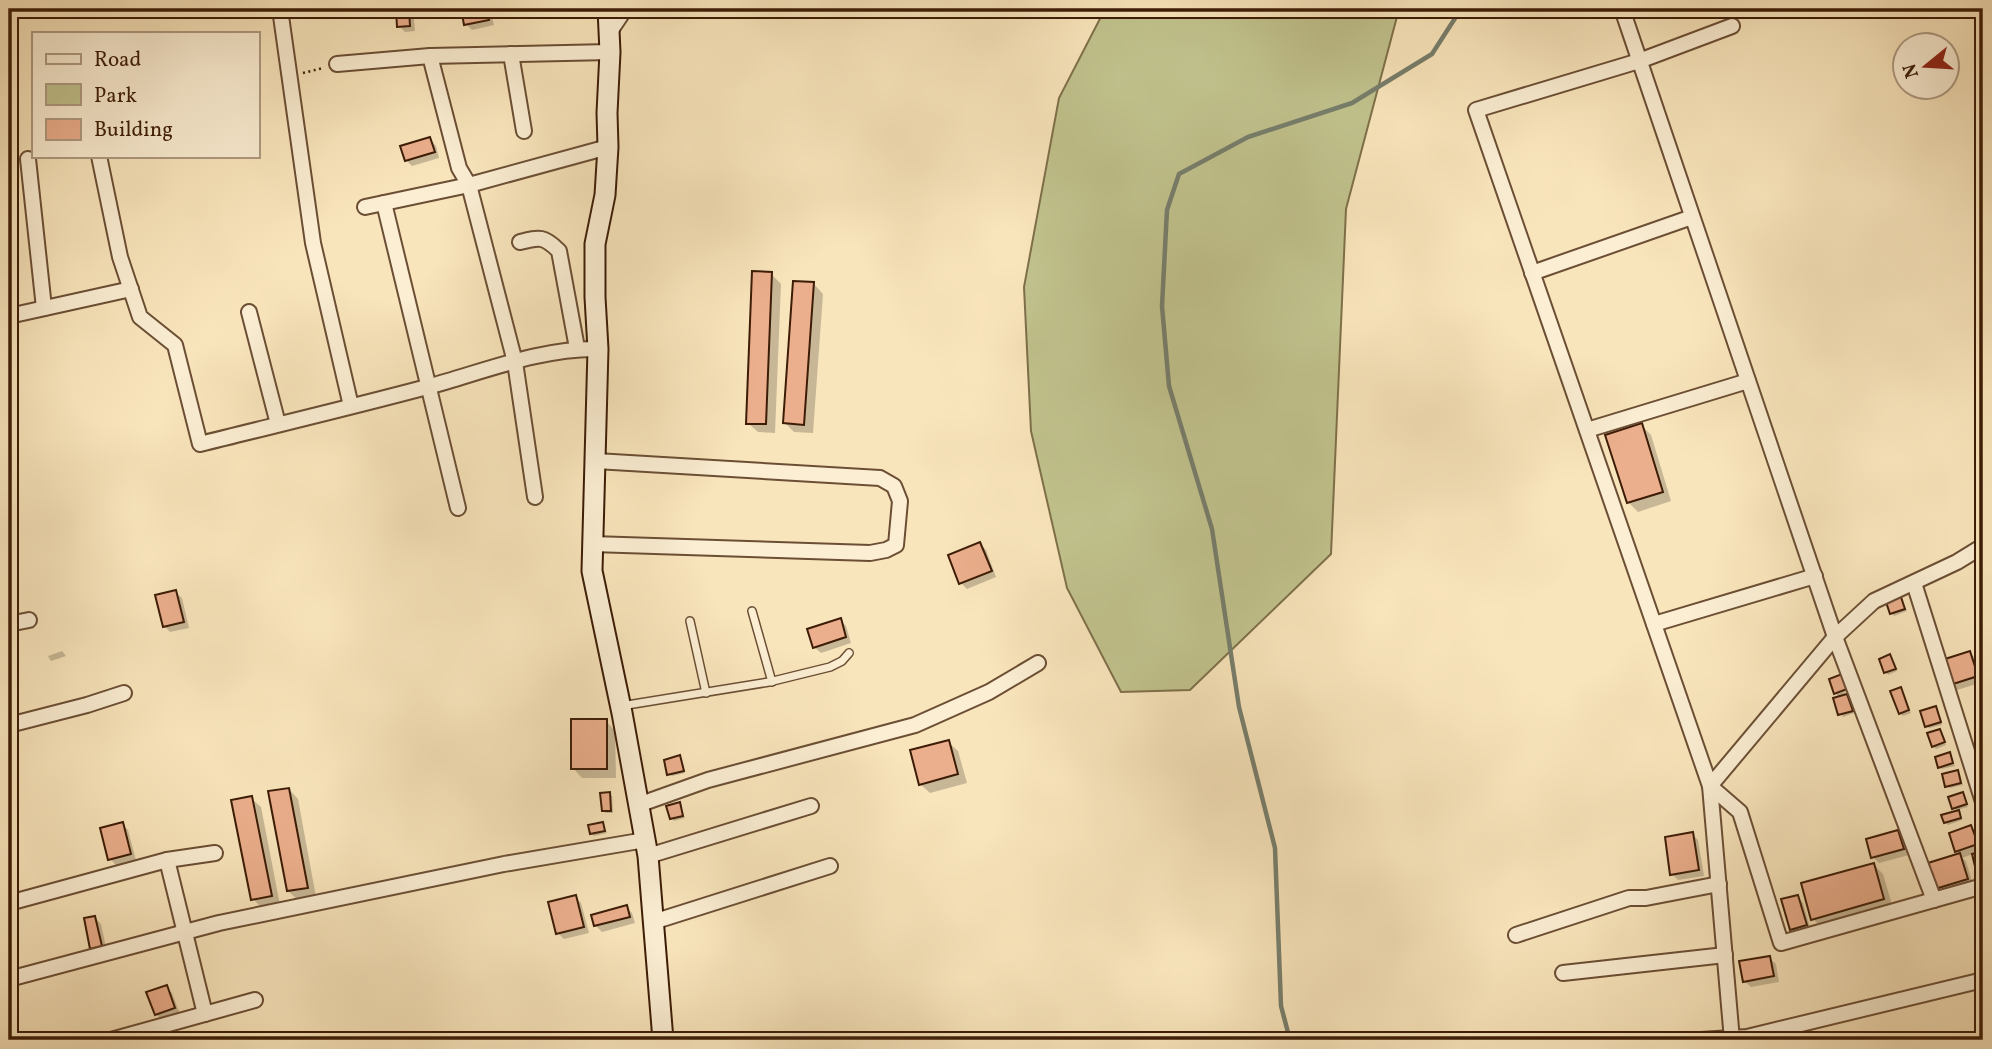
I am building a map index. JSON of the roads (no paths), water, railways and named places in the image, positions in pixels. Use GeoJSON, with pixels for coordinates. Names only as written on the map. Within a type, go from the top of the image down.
{"type":"FeatureCollection","features":[{"type":"Feature","properties":{"kind":"street"},"geometry":{"type":"LineString","coordinates":[[280,9],[313,243],[351,406]]}},
{"type":"Feature","properties":{"kind":"street"},"geometry":{"type":"LineString","coordinates":[[608,9],[608,147],[605,195],[595,244],[598,349],[592,571],[621,706],[646,848],[663,1040]]}},
{"type":"Feature","properties":{"kind":"street"},"geometry":{"type":"LineString","coordinates":[[610,43],[625,9]]}},
{"type":"Feature","properties":{"kind":"street"},"geometry":{"type":"LineString","coordinates":[[1622,9],[1835,637],[1934,900]]}},
{"type":"Feature","properties":{"kind":"street"},"geometry":{"type":"LineString","coordinates":[[1732,26],[1639,61],[1476,110],[1710,786],[1732,1039]]}},
{"type":"Feature","properties":{"kind":"street"},"geometry":{"type":"LineString","coordinates":[[337,64],[430,56],[511,54],[610,43]]}},
{"type":"Feature","properties":{"kind":"street"},"geometry":{"type":"LineString","coordinates":[[511,54],[524,131]]}},
{"type":"Feature","properties":{"kind":"street"},"geometry":{"type":"LineString","coordinates":[[430,56],[460,168],[469,185],[515,362],[535,497]]}},
{"type":"Feature","properties":{"kind":"street"},"geometry":{"type":"LineString","coordinates":[[365,207],[469,185],[608,147]]}},
{"type":"Feature","properties":{"kind":"street"},"geometry":{"type":"LineString","coordinates":[[99,158],[120,257],[140,317],[175,345],[200,444],[515,362],[577,348],[598,349]]}},
{"type":"Feature","properties":{"kind":"street"},"geometry":{"type":"LineString","coordinates":[[28,159],[44,308]]}},
{"type":"Feature","properties":{"kind":"street"},"geometry":{"type":"LineString","coordinates":[[384,203],[458,508]]}},
{"type":"Feature","properties":{"kind":"street"},"geometry":{"type":"LineString","coordinates":[[1532,273],[1692,217]]}},
{"type":"Feature","properties":{"kind":"street"},"geometry":{"type":"LineString","coordinates":[[520,242],[535,238],[547,239],[559,251],[577,348]]}},
{"type":"Feature","properties":{"kind":"street"},"geometry":{"type":"LineString","coordinates":[[9,316],[131,289]]}},
{"type":"Feature","properties":{"kind":"street"},"geometry":{"type":"LineString","coordinates":[[250,312],[278,424]]}},
{"type":"Feature","properties":{"kind":"street"},"geometry":{"type":"LineString","coordinates":[[1587,430],[1748,380]]}},
{"type":"Feature","properties":{"kind":"street"},"geometry":{"type":"LineString","coordinates":[[592,544],[870,553],[896,545],[900,501],[894,486],[880,478],[596,461]]}},
{"type":"Feature","properties":{"kind":"street"},"geometry":{"type":"LineString","coordinates":[[1710,786],[1835,637],[1874,601],[1957,562],[1983,546]]}},
{"type":"Feature","properties":{"kind":"street"},"geometry":{"type":"LineString","coordinates":[[1654,624],[1815,576]]}},
{"type":"Feature","properties":{"kind":"street"},"geometry":{"type":"LineString","coordinates":[[1913,583],[1983,802]]}},
{"type":"Feature","properties":{"kind":"street"},"geometry":{"type":"LineString","coordinates":[[9,624],[29,620]]}},
{"type":"Feature","properties":{"kind":"street"},"geometry":{"type":"LineString","coordinates":[[638,805],[708,780],[915,725],[989,692],[1038,663]]}},
{"type":"Feature","properties":{"kind":"street"},"geometry":{"type":"LineString","coordinates":[[9,726],[124,693]]}},
{"type":"Feature","properties":{"kind":"street"},"geometry":{"type":"LineString","coordinates":[[1710,786],[1740,812],[1781,943],[1983,886]]}},
{"type":"Feature","properties":{"kind":"street"},"geometry":{"type":"LineString","coordinates":[[9,979],[219,923],[504,864],[646,848],[811,806]]}},
{"type":"Feature","properties":{"kind":"street"},"geometry":{"type":"LineString","coordinates":[[9,903],[167,860],[215,853]]}},
{"type":"Feature","properties":{"kind":"street"},"geometry":{"type":"LineString","coordinates":[[167,860],[205,1014]]}},
{"type":"Feature","properties":{"kind":"street"},"geometry":{"type":"LineString","coordinates":[[653,922],[830,866]]}},
{"type":"Feature","properties":{"kind":"street"},"geometry":{"type":"LineString","coordinates":[[1516,935],[1629,898],[1646,898],[1719,884]]}},
{"type":"Feature","properties":{"kind":"street"},"geometry":{"type":"LineString","coordinates":[[1563,973],[1725,955]]}},
{"type":"Feature","properties":{"kind":"street"},"geometry":{"type":"LineString","coordinates":[[1701,1040],[1760,1037],[1983,980]]}},
{"type":"Feature","properties":{"kind":"street"},"geometry":{"type":"LineString","coordinates":[[111,1040],[255,1000]]}},
{"type":"Feature","properties":{"kind":"lane"},"geometry":{"type":"LineString","coordinates":[[752,611],[772,682]]}},
{"type":"Feature","properties":{"kind":"lane"},"geometry":{"type":"LineString","coordinates":[[690,621],[705,693]]}},
{"type":"Feature","properties":{"kind":"lane"},"geometry":{"type":"LineString","coordinates":[[621,706],[772,682],[830,667],[842,661],[849,653]]}},
{"type":"Feature","properties":{"kind":"waterway"},"geometry":{"type":"LineString","coordinates":[[1290,1040],[1281,1006],[1275,848],[1239,707],[1212,529],[1169,386],[1162,306],[1167,210],[1179,174],[1248,137],[1352,103],[1432,54],[1461,9]]}}]}
